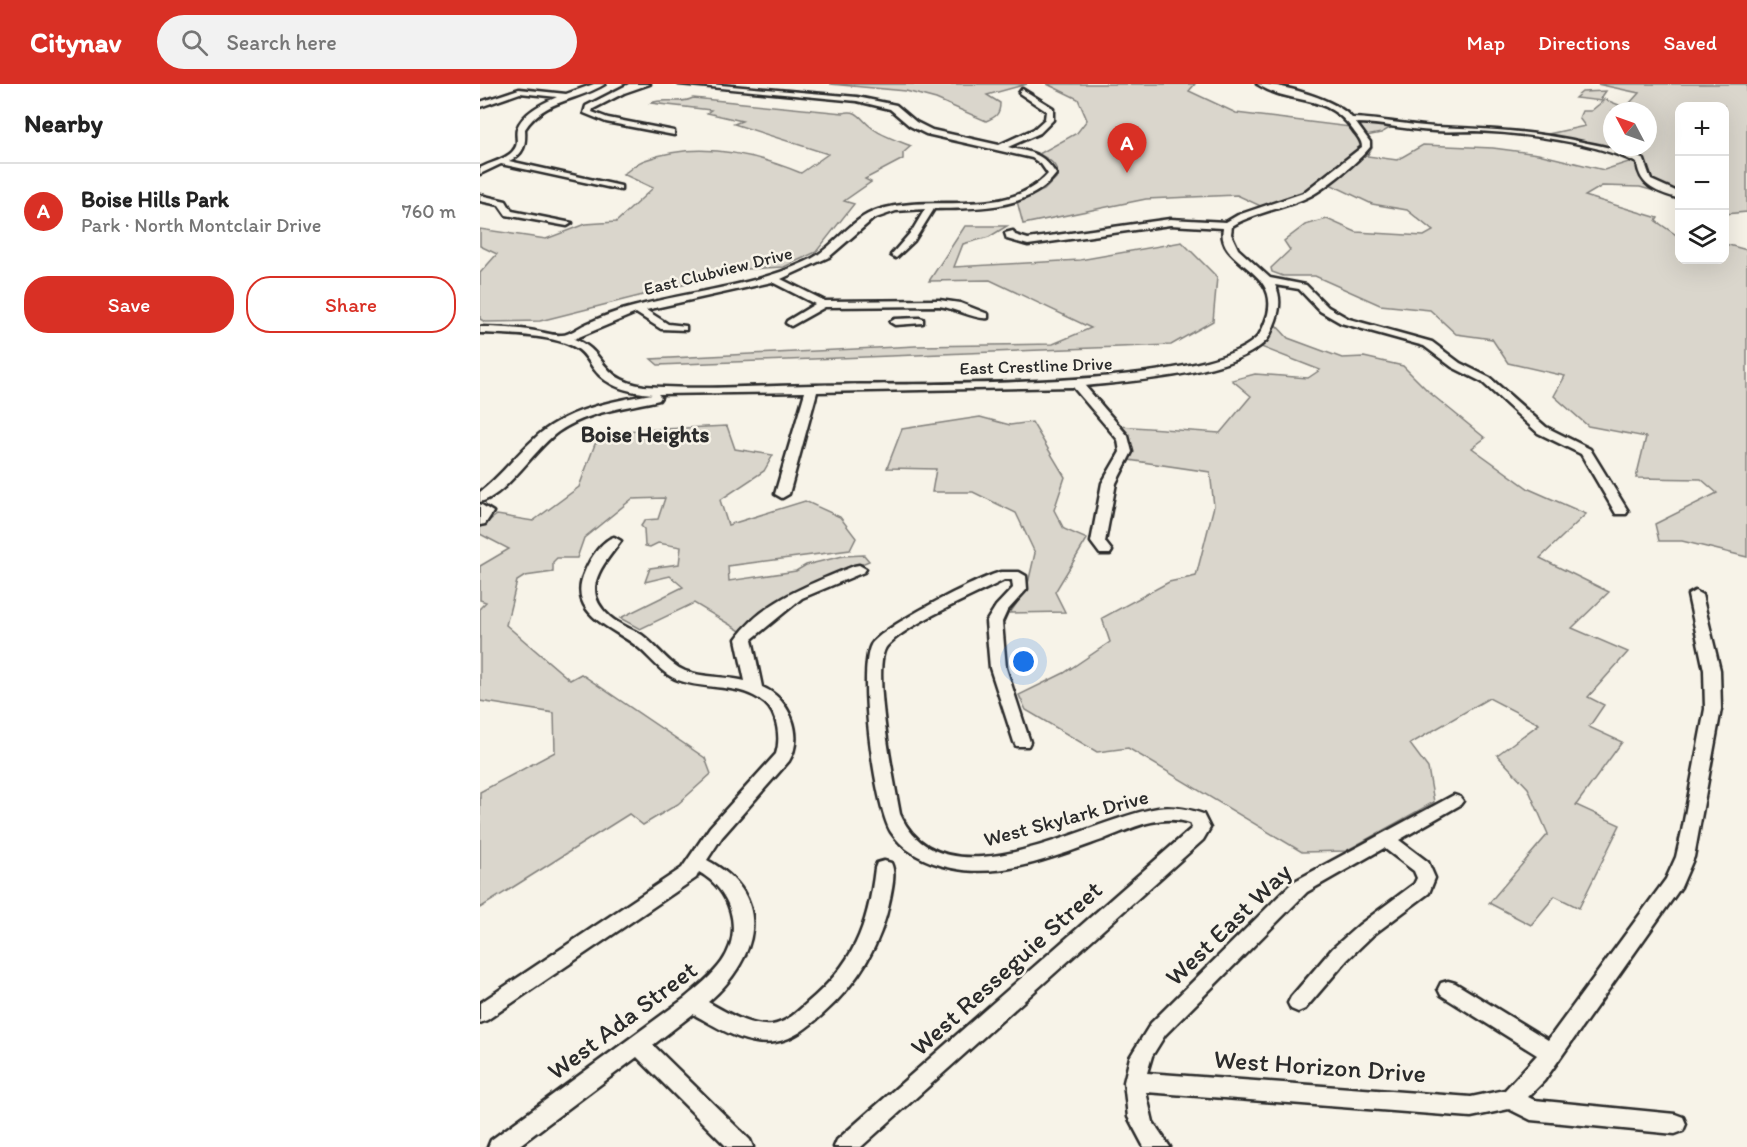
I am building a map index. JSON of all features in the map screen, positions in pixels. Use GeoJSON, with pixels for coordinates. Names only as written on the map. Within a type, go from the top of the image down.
{"type":"FeatureCollection","features":[{"type":"Feature","properties":{"kind":"street"},"geometry":{"type":"LineString","coordinates":[[480,105],[534,84]]}},
{"type":"Feature","properties":{"kind":"street"},"geometry":{"type":"LineString","coordinates":[[480,171],[503,162],[520,151],[521,129],[527,119],[568,96],[601,84]]}},
{"type":"Feature","properties":{"kind":"street"},"geometry":{"type":"LineString","coordinates":[[635,84],[591,105],[588,113],[606,120],[671,133]]}},
{"type":"Feature","properties":{"kind":"street"},"geometry":{"type":"LineString","coordinates":[[621,91],[646,84]]}},
{"type":"Feature","properties":{"kind":"street"},"geometry":{"type":"LineString","coordinates":[[683,84],[876,102],[901,112],[919,128],[1002,147],[1037,131],[1049,120],[1050,110],[1022,91]]}},
{"type":"Feature","properties":{"kind":"street"},"geometry":{"type":"LineString","coordinates":[[1010,233],[1010,237],[1028,242],[1170,222],[1228,225],[1251,213],[1306,195],[1358,156],[1366,147],[1366,142],[1346,112],[1334,106],[1261,84]]}},
{"type":"Feature","properties":{"kind":"street"},"geometry":{"type":"LineString","coordinates":[[519,91],[568,96]]}},
{"type":"Feature","properties":{"kind":"street"},"geometry":{"type":"LineString","coordinates":[[1350,120],[1381,121],[1433,129],[1476,129],[1539,135],[1625,154],[1641,162],[1641,172],[1645,181],[1675,194]]}},
{"type":"Feature","properties":{"kind":"street","name":"East Clubview Drive"},"geometry":{"type":"LineString","coordinates":[[562,340],[608,318],[637,309],[772,278],[800,269],[828,254],[866,217],[898,208],[1006,200],[1033,192],[1052,174],[1044,162],[1027,153],[1002,147]]}},
{"type":"Feature","properties":{"kind":"street"},"geometry":{"type":"LineString","coordinates":[[503,162],[618,188]]}},
{"type":"Feature","properties":{"kind":"street"},"geometry":{"type":"LineString","coordinates":[[480,198],[503,203],[505,210],[509,213],[567,223]]}},
{"type":"Feature","properties":{"kind":"street"},"geometry":{"type":"LineString","coordinates":[[896,255],[905,248],[911,235],[926,219],[930,207]]}},
{"type":"Feature","properties":{"kind":"street"},"geometry":{"type":"LineString","coordinates":[[1228,225],[1227,238],[1231,247],[1267,280],[1302,287],[1324,309],[1345,321],[1428,344],[1456,365],[1486,380],[1542,430],[1586,452],[1621,512]]}},
{"type":"Feature","properties":{"kind":"street"},"geometry":{"type":"LineString","coordinates":[[772,278],[823,304],[956,305],[984,316]]}},
{"type":"Feature","properties":{"kind":"street","name":"East Crestline Drive"},"geometry":{"type":"LineString","coordinates":[[691,391],[1076,383],[1120,379],[1205,364],[1251,347],[1263,338],[1274,311],[1274,297],[1267,280]]}},
{"type":"Feature","properties":{"kind":"street"},"geometry":{"type":"LineString","coordinates":[[791,323],[823,304]]}},
{"type":"Feature","properties":{"kind":"street"},"geometry":{"type":"LineString","coordinates":[[909,304],[900,322],[919,321]]}},
{"type":"Feature","properties":{"kind":"street"},"geometry":{"type":"LineString","coordinates":[[637,309],[665,327],[682,328]]}},
{"type":"Feature","properties":{"kind":"street"},"geometry":{"type":"LineString","coordinates":[[480,330],[524,333],[562,340],[585,348],[603,373],[625,386],[691,391]]}},
{"type":"Feature","properties":{"kind":"street"},"geometry":{"type":"LineString","coordinates":[[1076,383],[1124,439],[1126,452],[1109,483],[1098,543],[1105,551]]}},
{"type":"Feature","properties":{"kind":"street"},"geometry":{"type":"LineString","coordinates":[[782,494],[812,388]]}},
{"type":"Feature","properties":{"kind":"street"},"geometry":{"type":"LineString","coordinates":[[480,498],[505,479],[546,435],[573,419],[627,401],[691,391]]}},
{"type":"Feature","properties":{"kind":"street"},"geometry":{"type":"LineString","coordinates":[[480,508],[486,512],[480,521]]}},
{"type":"Feature","properties":{"kind":"street"},"geometry":{"type":"LineString","coordinates":[[480,1014],[689,873],[716,832],[783,757],[788,746],[785,720],[779,706],[769,696],[754,688],[683,676],[672,672],[637,639],[604,620],[593,605],[588,591],[588,578],[597,559],[614,541]]}},
{"type":"Feature","properties":{"kind":"street"},"geometry":{"type":"LineString","coordinates":[[754,688],[744,639],[750,631],[797,595],[859,569]]}},
{"type":"Feature","properties":{"kind":"street","name":"West Skylark Drive"},"geometry":{"type":"LineString","coordinates":[[1022,742],[998,668],[994,622],[1001,609],[1020,589],[1019,576],[1001,576],[901,627],[879,645],[875,656],[873,692],[891,814],[897,831],[929,854],[969,865],[988,864],[1093,837],[1136,820],[1170,813],[1191,816],[1197,819],[1201,828]]}},
{"type":"Feature","properties":{"kind":"street"},"geometry":{"type":"LineString","coordinates":[[1675,1125],[1531,1110],[1511,1099],[1536,1074],[1674,882],[1685,856],[1713,709],[1712,670],[1695,595]]}},
{"type":"Feature","properties":{"kind":"street","name":"West East Way"},"geometry":{"type":"LineString","coordinates":[[1135,1082],[1141,1056],[1158,1029],[1300,887],[1454,801]]}},
{"type":"Feature","properties":{"kind":"street","name":"West Resseguie Street"},"geometry":{"type":"LineString","coordinates":[[845,1147],[1197,835],[1201,828]]}},
{"type":"Feature","properties":{"kind":"street"},"geometry":{"type":"LineString","coordinates":[[1298,1003],[1340,954],[1366,930],[1422,888],[1426,878],[1421,867],[1386,840]]}},
{"type":"Feature","properties":{"kind":"street","name":"West Ada Street"},"geometry":{"type":"LineString","coordinates":[[499,1147],[692,1004],[719,980],[733,961],[744,917],[730,886],[716,872],[696,862]]}},
{"type":"Feature","properties":{"kind":"street"},"geometry":{"type":"LineString","coordinates":[[692,1004],[743,1029],[760,1034],[785,1032],[796,1025],[846,980],[866,950],[878,919],[884,868]]}},
{"type":"Feature","properties":{"kind":"street"},"geometry":{"type":"LineString","coordinates":[[1448,989],[1551,1053]]}},
{"type":"Feature","properties":{"kind":"street"},"geometry":{"type":"LineString","coordinates":[[638,1044],[742,1147]]}},
{"type":"Feature","properties":{"kind":"street"},"geometry":{"type":"LineString","coordinates":[[1135,1082],[1138,1114],[1147,1136],[1159,1147]]}},
{"type":"Feature","properties":{"kind":"street","name":"West Horizon Drive"},"geometry":{"type":"LineString","coordinates":[[1135,1082],[1240,1088],[1471,1107],[1511,1099]]}},
{"type":"Feature","properties":{"kind":"shaded area"},"geometry":{"type":"Polygon","coordinates":[[[830,84],[1027,84],[987,95],[1000,103],[997,115],[986,121],[936,99],[906,91],[830,84]]]}},
{"type":"Feature","properties":{"kind":"shaded area"},"geometry":{"type":"Polygon","coordinates":[[[1047,84],[1195,84],[1189,91],[1236,113],[1350,127],[1359,118],[1399,123],[1381,133],[1366,136],[1372,148],[1367,156],[1397,160],[1423,145],[1493,148],[1538,154],[1604,170],[1635,160],[1626,156],[1657,156],[1657,102],[1631,102],[1639,93],[1597,84],[1747,84],[1747,212],[1729,214],[1729,102],[1675,102],[1675,197],[1640,187],[1602,186],[1585,196],[1658,218],[1656,221],[1675,234],[1675,264],[1729,264],[1729,245],[1747,250],[1747,557],[1682,541],[1659,541],[1655,524],[1717,493],[1701,479],[1636,478],[1646,437],[1588,426],[1554,396],[1565,376],[1508,363],[1492,339],[1456,334],[1430,310],[1380,305],[1315,276],[1283,276],[1272,272],[1271,268],[1290,250],[1284,241],[1305,225],[1327,219],[1356,232],[1424,236],[1433,231],[1407,210],[1372,204],[1330,184],[1311,195],[1269,210],[1237,195],[1146,199],[1023,224],[1017,201],[1044,190],[1058,176],[1052,163],[1039,154],[1077,133],[1087,120],[1078,99],[1047,84]]]}},
{"type":"Feature","properties":{"kind":"shaded area"},"geometry":{"type":"Polygon","coordinates":[[[1606,91],[1601,98],[1611,102],[1603,102],[1603,150],[1539,136],[1585,126],[1579,118],[1582,111],[1591,111],[1603,101],[1575,98],[1582,92],[1606,91]]]}},
{"type":"Feature","properties":{"kind":"shaded area"},"geometry":{"type":"Polygon","coordinates":[[[693,98],[843,113],[853,112],[880,133],[911,146],[903,153],[903,159],[865,179],[871,182],[844,201],[854,204],[816,252],[784,267],[746,269],[540,321],[485,322],[480,319],[480,273],[497,254],[480,246],[480,229],[546,239],[585,224],[616,222],[653,188],[623,174],[642,161],[664,154],[704,150],[724,152],[764,160],[801,173],[828,154],[734,124],[742,121],[707,113],[711,110],[651,103],[693,98]]]}},
{"type":"Feature","properties":{"kind":"shaded area"},"geometry":{"type":"Polygon","coordinates":[[[965,226],[1007,226],[989,237],[963,244],[954,267],[1080,260],[1182,242],[1217,277],[1213,321],[1171,345],[658,365],[651,359],[916,346],[1053,344],[1091,328],[990,280],[929,281],[965,226]]]}},
{"type":"Feature","properties":{"kind":"shaded area"},"geometry":{"type":"Polygon","coordinates":[[[1275,324],[1288,338],[1342,358],[1364,357],[1403,366],[1430,393],[1485,438],[1472,448],[1529,489],[1586,514],[1540,558],[1609,592],[1572,628],[1628,652],[1588,697],[1604,705],[1589,727],[1622,742],[1576,805],[1620,825],[1579,908],[1555,896],[1531,925],[1489,903],[1548,834],[1528,788],[1497,755],[1539,724],[1489,698],[1410,744],[1428,768],[1434,802],[1346,851],[1302,852],[1128,748],[1097,752],[1026,710],[1019,695],[1064,673],[1110,642],[1102,618],[1169,582],[1196,576],[1214,506],[1210,472],[1129,460],[1130,443],[1120,426],[1220,433],[1251,396],[1232,380],[1255,374],[1308,378],[1320,370],[1261,347],[1275,324]]]}},
{"type":"Feature","properties":{"kind":"shaded area"},"geometry":{"type":"Polygon","coordinates":[[[980,417],[1010,425],[1032,422],[1065,477],[1054,510],[1064,529],[1087,539],[1055,592],[1065,612],[1010,613],[1027,588],[1035,553],[1016,513],[973,492],[932,492],[936,469],[887,468],[902,429],[980,417]]]}},
{"type":"Feature","properties":{"kind":"shaded area"},"geometry":{"type":"Polygon","coordinates":[[[727,426],[735,449],[773,455],[764,471],[720,500],[728,525],[805,501],[840,517],[856,538],[850,550],[728,566],[729,581],[796,571],[806,565],[843,556],[864,555],[869,561],[789,594],[742,632],[694,603],[640,629],[620,618],[683,587],[670,576],[645,582],[650,568],[679,564],[681,547],[658,543],[650,547],[645,546],[644,529],[641,526],[645,520],[658,519],[665,498],[632,499],[584,538],[577,558],[557,558],[553,562],[553,572],[525,576],[517,581],[506,625],[570,680],[581,674],[705,758],[711,774],[678,804],[643,825],[629,814],[480,908],[480,792],[555,752],[554,713],[480,701],[480,608],[486,602],[480,600],[480,566],[509,549],[480,534],[480,527],[497,515],[533,521],[579,487],[595,444],[620,431],[727,426]]]}},
{"type":"Feature","properties":{"kind":"place","name":"Boise Hills Park"},"geometry":{"type":"Point","coordinates":[1127,173]}},
{"type":"Feature","properties":{"kind":"district","name":"Boise Heights"},"geometry":{"type":"Point","coordinates":[645,434]}}]}
